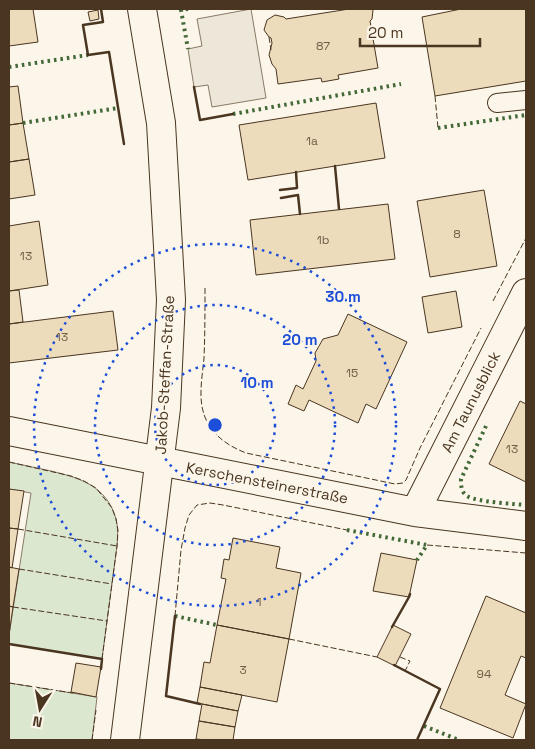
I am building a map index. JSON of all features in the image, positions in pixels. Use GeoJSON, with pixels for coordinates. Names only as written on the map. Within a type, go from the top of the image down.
{"type":"FeatureCollection","features":[{"type":"Feature","properties":{"kind":"street","name":"Jakob-Steffan-Straße"},"geometry":{"type":"LineString","coordinates":[[125,740],[166,408],[172,300],[161,123],[142,9]]}},
{"type":"Feature","properties":{"kind":"street","name":"Am Taunusblick"},"geometry":{"type":"LineString","coordinates":[[415,512],[526,293]]}},
{"type":"Feature","properties":{"kind":"street","name":"Kerschensteinerstraße"},"geometry":{"type":"LineString","coordinates":[[9,431],[415,512],[526,526]]}},
{"type":"Feature","properties":{"kind":"lane"},"geometry":{"type":"LineString","coordinates":[[497,103],[526,100]]}},
{"type":"Feature","properties":{"kind":"green space"},"geometry":{"type":"Polygon","coordinates":[[[9,462],[62,474],[91,485],[99,491],[112,508],[118,532],[102,659],[9,644],[31,493],[9,489],[9,462]]]}},
{"type":"Feature","properties":{"kind":"green space"},"geometry":{"type":"Polygon","coordinates":[[[9,683],[97,697],[92,740],[9,740],[9,683]]]}},
{"type":"Feature","properties":{"kind":"shaded area"},"geometry":{"type":"Polygon","coordinates":[[[251,9],[266,98],[212,107],[208,85],[194,87],[188,49],[202,46],[197,19],[251,9]]]}},
{"type":"Feature","properties":{"kind":"building"},"geometry":{"type":"Polygon","coordinates":[[[9,9],[33,9],[38,42],[9,46],[9,9]]]}},
{"type":"Feature","properties":{"kind":"building"},"geometry":{"type":"Polygon","coordinates":[[[349,9],[373,10],[370,21],[378,68],[338,75],[339,79],[322,82],[321,78],[278,84],[276,69],[269,55],[272,43],[271,38],[264,30],[267,20],[275,15],[286,19],[349,9]]]}},
{"type":"Feature","properties":{"kind":"building"},"geometry":{"type":"Polygon","coordinates":[[[461,9],[526,9],[526,81],[435,96],[422,17],[461,9]]]}},
{"type":"Feature","properties":{"kind":"building"},"geometry":{"type":"Polygon","coordinates":[[[98,10],[99,19],[90,21],[88,12],[98,10]]]}},
{"type":"Feature","properties":{"kind":"building"},"geometry":{"type":"Polygon","coordinates":[[[18,86],[23,123],[9,125],[9,87],[18,86]]]}},
{"type":"Feature","properties":{"kind":"building"},"geometry":{"type":"Polygon","coordinates":[[[376,103],[385,158],[248,180],[239,125],[376,103]]]}},
{"type":"Feature","properties":{"kind":"building"},"geometry":{"type":"Polygon","coordinates":[[[23,123],[29,159],[9,162],[9,125],[23,123]]]}},
{"type":"Feature","properties":{"kind":"building"},"geometry":{"type":"Polygon","coordinates":[[[29,159],[35,195],[9,199],[9,162],[29,159]]]}},
{"type":"Feature","properties":{"kind":"building"},"geometry":{"type":"Polygon","coordinates":[[[484,190],[497,266],[430,277],[417,201],[484,190]]]}},
{"type":"Feature","properties":{"kind":"building"},"geometry":{"type":"Polygon","coordinates":[[[388,204],[395,259],[256,275],[250,220],[388,204]]]}},
{"type":"Feature","properties":{"kind":"building"},"geometry":{"type":"Polygon","coordinates":[[[39,221],[48,285],[9,291],[9,226],[39,221]]]}},
{"type":"Feature","properties":{"kind":"building"},"geometry":{"type":"Polygon","coordinates":[[[19,290],[23,322],[9,324],[9,291],[19,290]]]}},
{"type":"Feature","properties":{"kind":"building"},"geometry":{"type":"Polygon","coordinates":[[[456,291],[462,327],[428,333],[422,297],[456,291]]]}},
{"type":"Feature","properties":{"kind":"building"},"geometry":{"type":"Polygon","coordinates":[[[113,311],[118,350],[9,363],[9,324],[113,311]]]}},
{"type":"Feature","properties":{"kind":"building"},"geometry":{"type":"Polygon","coordinates":[[[348,314],[407,342],[376,409],[366,404],[358,423],[309,400],[304,411],[288,404],[296,385],[303,389],[316,361],[315,353],[323,339],[338,335],[348,314]]]}},
{"type":"Feature","properties":{"kind":"building"},"geometry":{"type":"Polygon","coordinates":[[[520,401],[526,404],[526,482],[489,464],[520,401]]]}},
{"type":"Feature","properties":{"kind":"building"},"geometry":{"type":"Polygon","coordinates":[[[9,489],[24,491],[18,529],[9,528],[9,489]]]}},
{"type":"Feature","properties":{"kind":"building"},"geometry":{"type":"Polygon","coordinates":[[[9,528],[18,529],[12,568],[9,567],[9,528]]]}},
{"type":"Feature","properties":{"kind":"building"},"geometry":{"type":"Polygon","coordinates":[[[233,538],[280,547],[276,568],[301,573],[289,639],[217,625],[226,579],[221,578],[224,559],[229,560],[233,538]]]}},
{"type":"Feature","properties":{"kind":"building"},"geometry":{"type":"Polygon","coordinates":[[[381,553],[417,560],[409,597],[373,591],[381,553]]]}},
{"type":"Feature","properties":{"kind":"building"},"geometry":{"type":"Polygon","coordinates":[[[9,567],[19,569],[13,607],[9,606],[9,567]]]}},
{"type":"Feature","properties":{"kind":"building"},"geometry":{"type":"Polygon","coordinates":[[[486,596],[526,613],[526,658],[521,656],[505,695],[526,704],[513,738],[440,708],[486,596]]]}},
{"type":"Feature","properties":{"kind":"building"},"geometry":{"type":"Polygon","coordinates":[[[9,606],[13,607],[9,635],[9,606]]]}},
{"type":"Feature","properties":{"kind":"building"},"geometry":{"type":"Polygon","coordinates":[[[217,625],[289,639],[277,702],[200,687],[204,662],[210,663],[217,625]]]}},
{"type":"Feature","properties":{"kind":"building"},"geometry":{"type":"Polygon","coordinates":[[[393,625],[411,634],[395,666],[377,657],[393,625]]]}},
{"type":"Feature","properties":{"kind":"building"},"geometry":{"type":"Polygon","coordinates":[[[76,663],[101,667],[96,697],[71,692],[76,663]]]}},
{"type":"Feature","properties":{"kind":"building"},"geometry":{"type":"Polygon","coordinates":[[[200,687],[242,695],[238,711],[197,703],[200,687]]]}},
{"type":"Feature","properties":{"kind":"building"},"geometry":{"type":"Polygon","coordinates":[[[202,704],[238,711],[235,727],[199,721],[202,704]]]}},
{"type":"Feature","properties":{"kind":"building"},"geometry":{"type":"Polygon","coordinates":[[[199,721],[235,727],[233,740],[196,739],[199,721]]]}},
{"type":"Feature","properties":{"kind":"hedge"},"geometry":{"type":"LineString","coordinates":[[188,9],[181,10],[188,49]]}},
{"type":"Feature","properties":{"kind":"hedge"},"geometry":{"type":"LineString","coordinates":[[9,67],[88,55]]}},
{"type":"Feature","properties":{"kind":"hedge"},"geometry":{"type":"LineString","coordinates":[[233,114],[401,84]]}},
{"type":"Feature","properties":{"kind":"hedge"},"geometry":{"type":"LineString","coordinates":[[23,123],[118,108]]}},
{"type":"Feature","properties":{"kind":"hedge"},"geometry":{"type":"LineString","coordinates":[[438,128],[526,115]]}},
{"type":"Feature","properties":{"kind":"hedge"},"geometry":{"type":"LineString","coordinates":[[486,426],[461,479],[462,490],[467,496],[478,500],[526,505]]}},
{"type":"Feature","properties":{"kind":"hedge"},"geometry":{"type":"LineString","coordinates":[[347,530],[427,545],[417,560]]}},
{"type":"Feature","properties":{"kind":"hedge"},"geometry":{"type":"LineString","coordinates":[[175,616],[217,625]]}},
{"type":"Feature","properties":{"kind":"hedge"},"geometry":{"type":"LineString","coordinates":[[424,726],[459,740]]}},
{"type":"Feature","properties":{"kind":"fence"},"geometry":{"type":"LineString","coordinates":[[269,37],[271,50]]}},
{"type":"Feature","properties":{"kind":"fence"},"geometry":{"type":"LineString","coordinates":[[435,96],[438,128]]}},
{"type":"Feature","properties":{"kind":"fence"},"geometry":{"type":"LineString","coordinates":[[493,301],[526,238]]}},
{"type":"Feature","properties":{"kind":"fence"},"geometry":{"type":"LineString","coordinates":[[205,288],[201,403],[207,422],[219,437],[236,449],[246,453],[395,484],[403,483],[406,480],[420,448],[481,328]]}},
{"type":"Feature","properties":{"kind":"fence"},"geometry":{"type":"LineString","coordinates":[[9,462],[71,476],[84,481],[96,488],[112,508],[118,530],[107,621]]}},
{"type":"Feature","properties":{"kind":"fence"},"geometry":{"type":"LineString","coordinates":[[175,616],[185,528],[189,515],[197,505],[210,503],[223,505],[347,530]]}},
{"type":"Feature","properties":{"kind":"fence"},"geometry":{"type":"LineString","coordinates":[[18,529],[117,546]]}},
{"type":"Feature","properties":{"kind":"fence"},"geometry":{"type":"LineString","coordinates":[[427,545],[526,553]]}},
{"type":"Feature","properties":{"kind":"fence"},"geometry":{"type":"LineString","coordinates":[[19,569],[112,584]]}},
{"type":"Feature","properties":{"kind":"fence"},"geometry":{"type":"LineString","coordinates":[[13,607],[107,621],[102,659]]}},
{"type":"Feature","properties":{"kind":"fence"},"geometry":{"type":"LineString","coordinates":[[289,639],[377,657]]}},
{"type":"Feature","properties":{"kind":"fence"},"geometry":{"type":"LineString","coordinates":[[400,657],[410,661],[405,671]]}},
{"type":"Feature","properties":{"kind":"fence"},"geometry":{"type":"LineString","coordinates":[[9,683],[73,693]]}},
{"type":"Feature","properties":{"kind":"fence"},"geometry":{"type":"LineString","coordinates":[[92,740],[96,710]]}},
{"type":"Feature","properties":{"kind":"wall"},"geometry":{"type":"LineString","coordinates":[[101,9],[103,22],[83,25],[88,55],[109,52],[124,144]]}},
{"type":"Feature","properties":{"kind":"wall"},"geometry":{"type":"LineString","coordinates":[[194,87],[200,120],[233,114]]}},
{"type":"Feature","properties":{"kind":"wall"},"geometry":{"type":"LineString","coordinates":[[335,166],[339,209]]}},
{"type":"Feature","properties":{"kind":"wall"},"geometry":{"type":"LineString","coordinates":[[280,190],[297,188],[296,172]]}},
{"type":"Feature","properties":{"kind":"wall"},"geometry":{"type":"LineString","coordinates":[[281,198],[298,195],[300,214]]}},
{"type":"Feature","properties":{"kind":"wall"},"geometry":{"type":"LineString","coordinates":[[392,627],[410,594]]}},
{"type":"Feature","properties":{"kind":"wall"},"geometry":{"type":"LineString","coordinates":[[175,616],[166,696],[200,704]]}},
{"type":"Feature","properties":{"kind":"wall"},"geometry":{"type":"LineString","coordinates":[[9,644],[102,659],[101,669]]}},
{"type":"Feature","properties":{"kind":"wall"},"geometry":{"type":"LineString","coordinates":[[394,665],[440,689],[417,740]]}}]}
